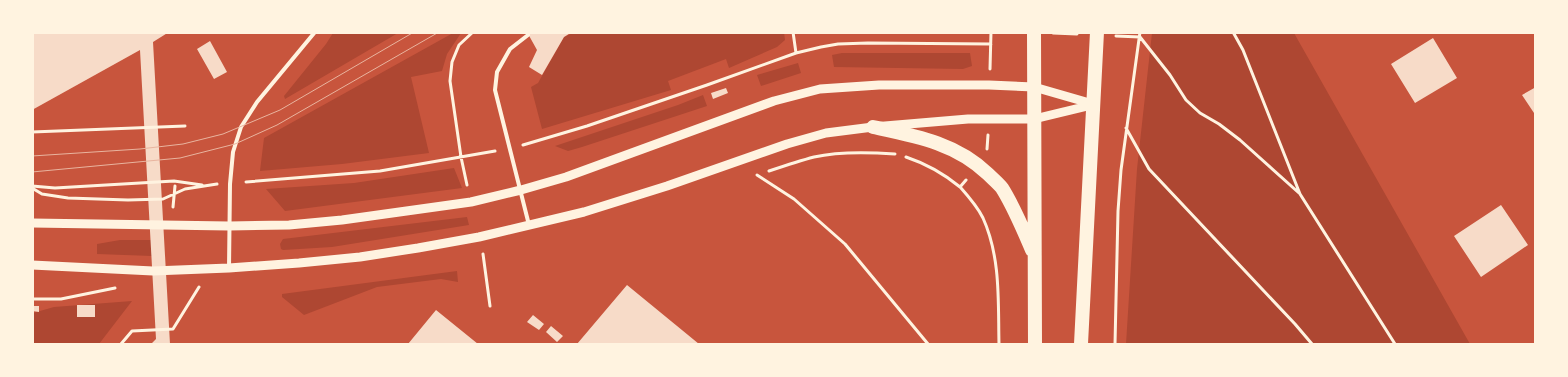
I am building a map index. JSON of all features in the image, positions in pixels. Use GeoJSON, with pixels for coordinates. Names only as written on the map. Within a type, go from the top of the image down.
{"type":"FeatureCollection","features":[{"type":"Feature","properties":{"kind":"highway"},"geometry":{"type":"LineString","coordinates":[[1034,32],[1035,344]]}},
{"type":"Feature","properties":{"kind":"highway"},"geometry":{"type":"LineString","coordinates":[[1081,344],[1097,32]]}},
{"type":"Feature","properties":{"kind":"highway"},"geometry":{"type":"LineString","coordinates":[[873,127],[912,135],[938,143],[961,152],[979,165],[1001,186],[1017,215],[1034,255]]}},
{"type":"Feature","properties":{"kind":"street"},"geometry":{"type":"LineString","coordinates":[[32,224],[289,225],[342,220],[471,202],[566,177],[774,101],[820,89],[879,85],[1034,87],[1093,104]]}},
{"type":"Feature","properties":{"kind":"street"},"geometry":{"type":"LineString","coordinates":[[32,265],[153,270],[229,268],[360,257],[464,240],[584,212],[668,186],[787,144],[826,133],[968,119],[1034,119],[1093,104]]}},
{"type":"Feature","properties":{"kind":"lane"},"geometry":{"type":"LineString","coordinates":[[229,268],[230,184],[233,152],[241,127],[257,102],[315,32]]}},
{"type":"Feature","properties":{"kind":"lane"},"geometry":{"type":"LineString","coordinates":[[528,35],[510,49],[497,72],[495,90],[529,225]]}},
{"type":"Feature","properties":{"kind":"path"},"geometry":{"type":"LineString","coordinates":[[461,157],[450,81],[452,62],[459,45],[473,32]]}},
{"type":"Feature","properties":{"kind":"path"},"geometry":{"type":"LineString","coordinates":[[793,32],[796,52]]}},
{"type":"Feature","properties":{"kind":"path"},"geometry":{"type":"LineString","coordinates":[[1233,32],[1300,194],[1395,344]]}},
{"type":"Feature","properties":{"kind":"path"},"geometry":{"type":"LineString","coordinates":[[1141,34],[1186,100],[1200,113],[1219,124],[1240,140],[1300,194]]}},
{"type":"Feature","properties":{"kind":"path"},"geometry":{"type":"LineString","coordinates":[[1115,344],[1118,211],[1126,128],[1141,34]]}},
{"type":"Feature","properties":{"kind":"path"},"geometry":{"type":"LineString","coordinates":[[547,138],[707,85],[796,52],[838,44],[991,44]]}},
{"type":"Feature","properties":{"kind":"path"},"geometry":{"type":"LineString","coordinates":[[32,132],[185,126]]}},
{"type":"Feature","properties":{"kind":"path"},"geometry":{"type":"LineString","coordinates":[[1126,128],[1149,169],[1312,344]]}},
{"type":"Feature","properties":{"kind":"path"},"geometry":{"type":"LineString","coordinates":[[32,188],[42,194],[68,198],[162,199],[185,189],[205,185],[380,171],[492,152]]}},
{"type":"Feature","properties":{"kind":"path"},"geometry":{"type":"LineString","coordinates":[[757,175],[794,200],[845,244],[928,344]]}},
{"type":"Feature","properties":{"kind":"path"},"geometry":{"type":"LineString","coordinates":[[32,188],[174,181],[205,185]]}},
{"type":"Feature","properties":{"kind":"path"},"geometry":{"type":"LineString","coordinates":[[173,226],[173,194],[176,186]]}},
{"type":"Feature","properties":{"kind":"path"},"geometry":{"type":"LineString","coordinates":[[483,255],[490,306]]}},
{"type":"Feature","properties":{"kind":"path"},"geometry":{"type":"LineString","coordinates":[[121,344],[132,331],[173,329],[199,287]]}},
{"type":"Feature","properties":{"kind":"path"},"geometry":{"type":"LineString","coordinates":[[32,299],[61,299]]}},
{"type":"Feature","properties":{"kind":"shaded area"},"geometry":{"type":"Polygon","coordinates":[[[784,32],[785,40],[777,47],[729,68],[726,59],[668,81],[671,90],[542,129],[531,87],[538,83],[564,37],[573,33],[784,32]]]}},
{"type":"Feature","properties":{"kind":"shaded area"},"geometry":{"type":"Polygon","coordinates":[[[333,33],[398,33],[285,99],[284,96],[333,33]]]}},
{"type":"Feature","properties":{"kind":"shaded area"},"geometry":{"type":"Polygon","coordinates":[[[453,33],[461,33],[447,54],[442,71],[411,77],[429,153],[342,164],[260,171],[264,138],[453,33]]]}},
{"type":"Feature","properties":{"kind":"shaded area"},"geometry":{"type":"Polygon","coordinates":[[[1152,33],[1294,33],[1470,344],[1126,344],[1137,169],[1152,33]]]}},
{"type":"Feature","properties":{"kind":"shaded area"},"geometry":{"type":"Polygon","coordinates":[[[842,53],[970,53],[972,66],[963,69],[834,67],[832,55],[842,53]]]}},
{"type":"Feature","properties":{"kind":"shaded area"},"geometry":{"type":"Polygon","coordinates":[[[798,63],[801,73],[761,86],[757,75],[798,63]]]}},
{"type":"Feature","properties":{"kind":"shaded area"},"geometry":{"type":"Polygon","coordinates":[[[703,95],[707,106],[568,151],[555,146],[678,105],[703,95]]]}},
{"type":"Feature","properties":{"kind":"shaded area"},"geometry":{"type":"Polygon","coordinates":[[[454,168],[462,188],[285,211],[266,189],[354,183],[454,168]]]}},
{"type":"Feature","properties":{"kind":"shaded area"},"geometry":{"type":"Polygon","coordinates":[[[467,217],[469,225],[332,247],[283,250],[280,244],[283,239],[467,217]]]}},
{"type":"Feature","properties":{"kind":"shaded area"},"geometry":{"type":"Polygon","coordinates":[[[120,240],[151,240],[152,256],[97,254],[97,244],[120,240]]]}},
{"type":"Feature","properties":{"kind":"shaded area"},"geometry":{"type":"Polygon","coordinates":[[[457,271],[458,282],[441,279],[377,287],[304,315],[282,297],[282,294],[457,271]]]}},
{"type":"Feature","properties":{"kind":"shaded area"},"geometry":{"type":"Polygon","coordinates":[[[132,301],[99,344],[33,344],[33,313],[54,307],[132,301]]]}},
{"type":"Feature","properties":{"kind":"building"},"geometry":{"type":"Polygon","coordinates":[[[32,32],[169,32],[153,42],[170,344],[151,344],[156,339],[140,50],[32,110],[32,32]]]}},
{"type":"Feature","properties":{"kind":"building"},"geometry":{"type":"Polygon","coordinates":[[[527,32],[572,32],[564,37],[542,75],[529,67],[537,50],[527,32]]]}},
{"type":"Feature","properties":{"kind":"building"},"geometry":{"type":"Polygon","coordinates":[[[1433,38],[1457,78],[1415,103],[1391,64],[1433,38]]]}},
{"type":"Feature","properties":{"kind":"building"},"geometry":{"type":"Polygon","coordinates":[[[210,41],[227,72],[214,79],[197,49],[210,41]]]}},
{"type":"Feature","properties":{"kind":"building"},"geometry":{"type":"Polygon","coordinates":[[[1536,87],[1536,116],[1522,95],[1536,87]]]}},
{"type":"Feature","properties":{"kind":"building"},"geometry":{"type":"Polygon","coordinates":[[[726,88],[728,93],[713,99],[711,93],[726,88]]]}},
{"type":"Feature","properties":{"kind":"building"},"geometry":{"type":"Polygon","coordinates":[[[1501,205],[1528,245],[1481,277],[1454,236],[1501,205]]]}},
{"type":"Feature","properties":{"kind":"building"},"geometry":{"type":"Polygon","coordinates":[[[627,285],[699,344],[577,344],[627,285]]]}},
{"type":"Feature","properties":{"kind":"building"},"geometry":{"type":"Polygon","coordinates":[[[77,305],[95,305],[95,317],[77,317],[77,305]]]}},
{"type":"Feature","properties":{"kind":"building"},"geometry":{"type":"Polygon","coordinates":[[[32,306],[39,306],[39,312],[32,311],[32,306]]]}},
{"type":"Feature","properties":{"kind":"building"},"geometry":{"type":"Polygon","coordinates":[[[436,310],[478,344],[408,344],[436,310]]]}},
{"type":"Feature","properties":{"kind":"building"},"geometry":{"type":"Polygon","coordinates":[[[533,315],[544,324],[539,330],[527,322],[533,315]]]}},
{"type":"Feature","properties":{"kind":"building"},"geometry":{"type":"Polygon","coordinates":[[[551,326],[563,336],[557,342],[546,332],[551,326]]]}},
{"type":"Feature","properties":{"kind":"tram line"},"geometry":{"type":"LineString","coordinates":[[32,156],[140,149],[183,144],[223,134],[280,110],[414,32]]}},
{"type":"Feature","properties":{"kind":"tram line"},"geometry":{"type":"LineString","coordinates":[[32,172],[180,158],[235,144],[277,125],[439,32]]}}]}
